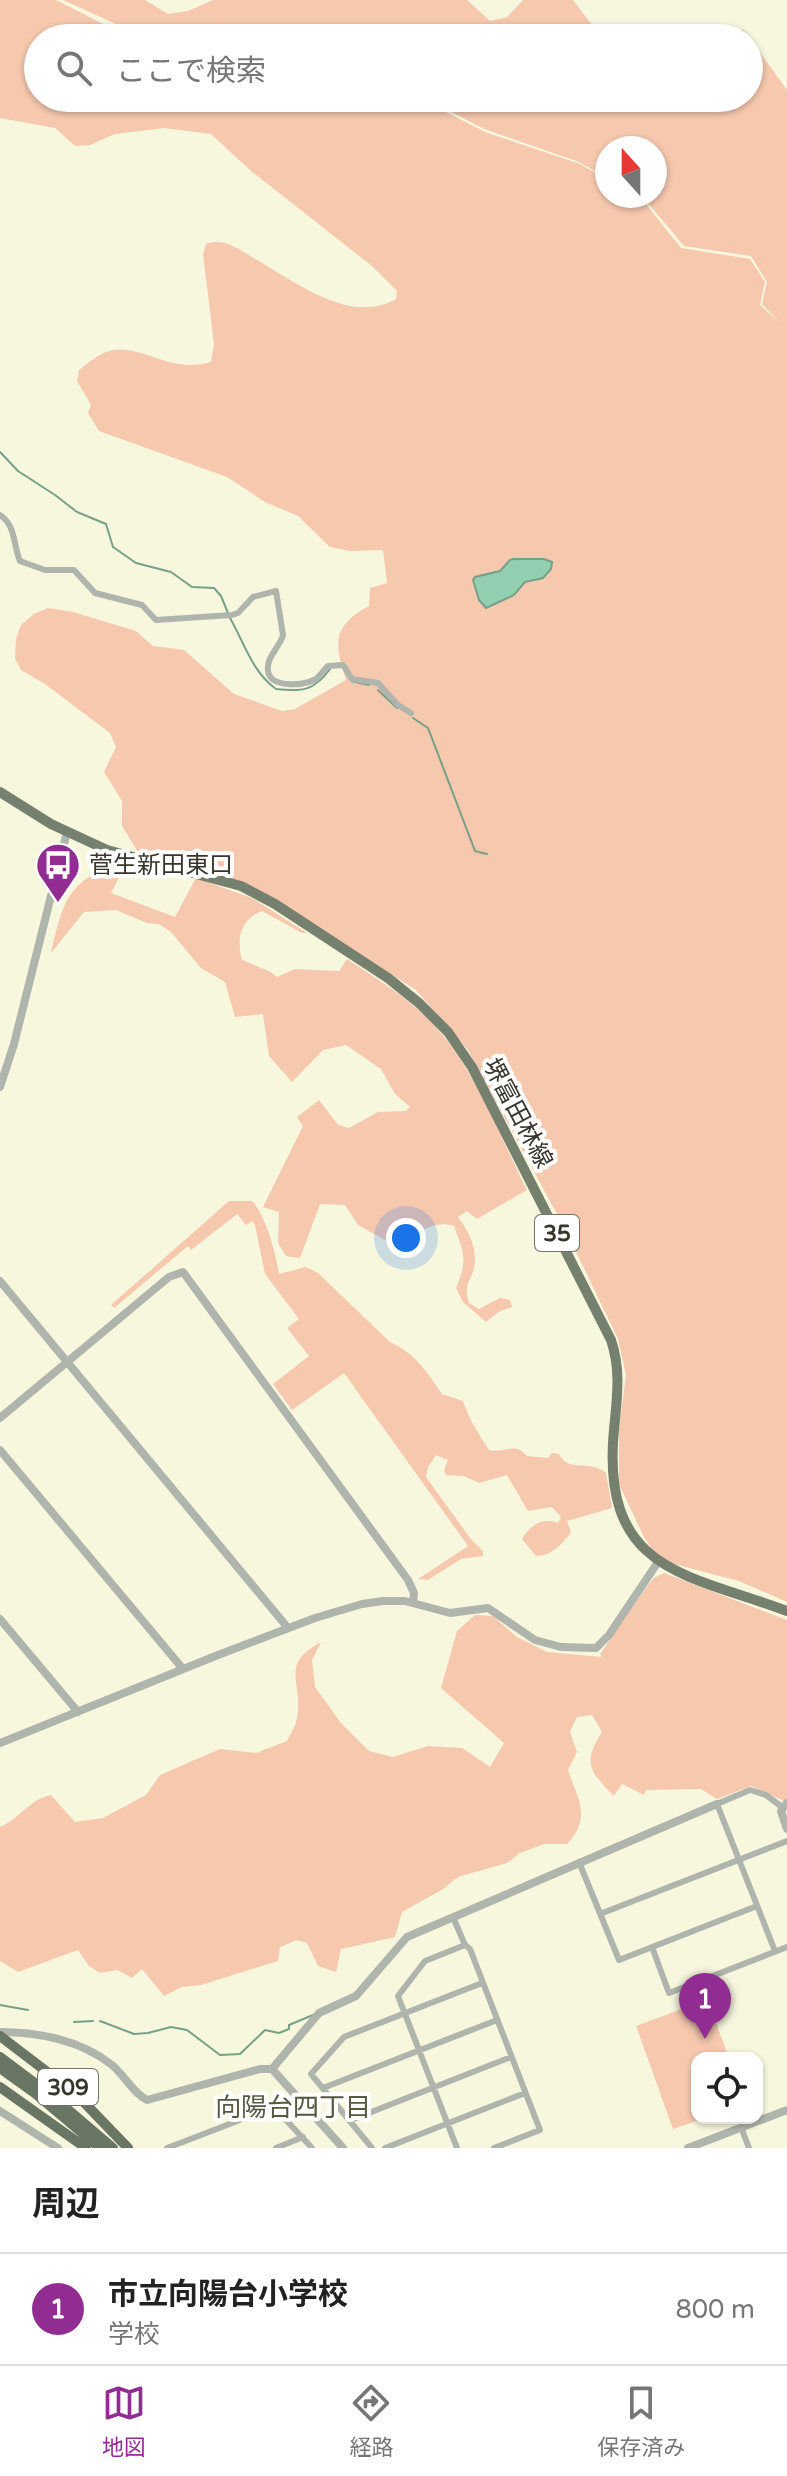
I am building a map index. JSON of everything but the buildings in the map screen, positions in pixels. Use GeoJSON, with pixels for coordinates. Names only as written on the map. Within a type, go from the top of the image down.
{"type":"FeatureCollection","features":[{"type":"Feature","properties":{"kind":"highway","name":"309"},"geometry":{"type":"LineString","coordinates":[[0,2034],[76,2094],[128,2148]]}},
{"type":"Feature","properties":{"kind":"highway","name":"309"},"geometry":{"type":"LineString","coordinates":[[0,2057],[113,2148]]}},
{"type":"Feature","properties":{"kind":"highway","name":"309"},"geometry":{"type":"LineString","coordinates":[[0,2068],[100,2148]]}},
{"type":"Feature","properties":{"kind":"highway","name":"309"},"geometry":{"type":"LineString","coordinates":[[0,2087],[86,2148]]}},
{"type":"Feature","properties":{"kind":"main road","name":"堺富田林線"},"geometry":{"type":"LineString","coordinates":[[0,792],[30,813],[107,850],[230,882],[265,898],[388,978],[448,1032],[472,1067],[611,1340],[619,1378],[613,1440],[614,1486],[630,1529],[658,1562],[684,1575],[787,1611]]}},
{"type":"Feature","properties":{"kind":"street"},"geometry":{"type":"LineString","coordinates":[[0,515],[12,527],[20,561],[45,570],[74,570],[95,593],[132,600],[142,605],[156,620],[232,615],[253,597],[276,591],[283,635],[270,658],[268,672],[271,677],[281,683],[299,684],[316,679],[328,666],[343,665],[352,679],[378,683],[398,705],[411,713]]}},
{"type":"Feature","properties":{"kind":"street"},"geometry":{"type":"LineString","coordinates":[[0,1087],[14,1044],[67,832]]}},
{"type":"Feature","properties":{"kind":"street"},"geometry":{"type":"LineString","coordinates":[[0,1418],[169,1277],[183,1272],[408,1580],[414,1593],[413,1603]]}},
{"type":"Feature","properties":{"kind":"street"},"geometry":{"type":"LineString","coordinates":[[0,1281],[288,1628]]}},
{"type":"Feature","properties":{"kind":"street"},"geometry":{"type":"LineString","coordinates":[[0,1450],[183,1669]]}},
{"type":"Feature","properties":{"kind":"street"},"geometry":{"type":"LineString","coordinates":[[0,1743],[288,1628],[373,1602],[413,1603],[450,1613],[488,1608],[535,1640],[561,1647],[593,1649],[605,1641],[658,1562]]}},
{"type":"Feature","properties":{"kind":"street"},"geometry":{"type":"LineString","coordinates":[[0,1619],[78,1712]]}},
{"type":"Feature","properties":{"kind":"street"},"geometry":{"type":"LineString","coordinates":[[272,2069],[319,2013],[360,1993],[407,1937],[750,1790],[784,1805],[782,1816],[787,1829]]}},
{"type":"Feature","properties":{"kind":"street"},"geometry":{"type":"LineString","coordinates":[[717,1804],[775,1951]]}},
{"type":"Feature","properties":{"kind":"street"},"geometry":{"type":"LineString","coordinates":[[600,1914],[787,1841]]}},
{"type":"Feature","properties":{"kind":"street"},"geometry":{"type":"LineString","coordinates":[[579,1862],[619,1960],[757,1906]]}},
{"type":"Feature","properties":{"kind":"street"},"geometry":{"type":"LineString","coordinates":[[453,1917],[465,1945],[470,1949],[540,2130],[494,2148]]}},
{"type":"Feature","properties":{"kind":"street"},"geometry":{"type":"LineString","coordinates":[[457,2148],[398,1996],[425,1961],[465,1945]]}},
{"type":"Feature","properties":{"kind":"street"},"geometry":{"type":"LineString","coordinates":[[652,1947],[669,1993],[787,1947]]}},
{"type":"Feature","properties":{"kind":"street"},"geometry":{"type":"LineString","coordinates":[[372,2148],[311,2074],[344,2037],[482,1983]]}},
{"type":"Feature","properties":{"kind":"street"},"geometry":{"type":"LineString","coordinates":[[323,2088],[497,2020]]}},
{"type":"Feature","properties":{"kind":"street"},"geometry":{"type":"LineString","coordinates":[[0,2034],[40,2035],[90,2051],[112,2065],[147,2100],[260,2069],[272,2069],[343,2148]]}},
{"type":"Feature","properties":{"kind":"street"},"geometry":{"type":"LineString","coordinates":[[351,2120],[511,2057]]}},
{"type":"Feature","properties":{"kind":"street"},"geometry":{"type":"LineString","coordinates":[[385,2148],[525,2093]]}},
{"type":"Feature","properties":{"kind":"street"},"geometry":{"type":"LineString","coordinates":[[167,2148],[274,2107],[312,2148]]}},
{"type":"Feature","properties":{"kind":"street"},"geometry":{"type":"LineString","coordinates":[[688,2148],[787,2110]]}},
{"type":"Feature","properties":{"kind":"street"},"geometry":{"type":"LineString","coordinates":[[0,2111],[58,2148]]}},
{"type":"Feature","properties":{"kind":"street"},"geometry":{"type":"LineString","coordinates":[[741,2127],[749,2148]]}},
{"type":"Feature","properties":{"kind":"street"},"geometry":{"type":"LineString","coordinates":[[276,2148],[303,2137]]}},
{"type":"Feature","properties":{"kind":"shaded area"},"geometry":{"type":"Polygon","coordinates":[[[0,0],[56,0],[103,24],[24,24],[24,112],[446,112],[485,132],[580,164],[595,173],[595,208],[649,208],[681,248],[750,259],[765,282],[760,305],[780,323],[762,304],[767,282],[751,256],[684,246],[652,208],[667,208],[667,136],[595,136],[595,171],[579,162],[484,129],[452,112],[763,112],[763,57],[787,90],[787,1602],[739,1581],[670,1563],[652,1549],[644,1537],[619,1484],[619,1428],[626,1375],[618,1339],[564,1227],[468,1050],[416,990],[298,915],[216,875],[138,852],[122,826],[122,801],[104,772],[116,747],[110,733],[45,684],[21,670],[15,658],[16,639],[21,625],[34,614],[48,608],[73,612],[136,631],[153,646],[184,650],[234,694],[282,711],[295,709],[346,680],[338,646],[342,628],[369,606],[370,588],[387,583],[383,550],[351,551],[330,547],[298,516],[265,502],[227,477],[99,431],[88,413],[91,405],[77,381],[79,370],[88,363],[106,352],[118,350],[130,350],[181,364],[211,362],[214,344],[203,254],[206,244],[213,242],[233,246],[306,289],[342,304],[378,306],[396,299],[397,291],[372,266],[251,171],[211,134],[164,128],[115,134],[90,145],[75,146],[55,128],[0,118],[0,0]]]}},
{"type":"Feature","properties":{"kind":"shaded area"},"geometry":{"type":"Polygon","coordinates":[[[63,0],[145,0],[168,14],[188,11],[213,0],[467,0],[490,21],[507,17],[523,0],[573,0],[591,24],[116,24],[63,0]]]}},
{"type":"Feature","properties":{"kind":"shaded area"},"geometry":{"type":"Polygon","coordinates":[[[514,559],[544,559],[552,562],[551,569],[543,578],[525,582],[514,595],[486,608],[479,600],[473,580],[500,571],[514,559]]]}},
{"type":"Feature","properties":{"kind":"shaded area"},"geometry":{"type":"Polygon","coordinates":[[[110,866],[123,870],[111,893],[175,917],[196,878],[252,898],[307,933],[262,911],[249,919],[242,930],[242,960],[277,977],[295,969],[339,971],[347,959],[401,995],[430,1021],[473,1080],[527,1190],[477,1219],[467,1211],[458,1217],[470,1236],[475,1253],[467,1289],[469,1303],[479,1309],[500,1298],[510,1300],[512,1307],[500,1311],[486,1322],[463,1302],[456,1288],[462,1270],[462,1250],[454,1226],[448,1224],[385,1240],[358,1225],[345,1205],[320,1204],[300,1258],[286,1256],[278,1243],[279,1212],[263,1207],[303,1126],[297,1117],[319,1100],[338,1125],[349,1128],[378,1112],[406,1111],[410,1107],[395,1094],[381,1069],[346,1045],[323,1050],[292,1082],[269,1056],[263,1014],[235,1017],[225,982],[201,968],[171,932],[159,924],[147,923],[116,910],[84,912],[51,953],[62,910],[73,892],[99,870],[110,866]]]}},
{"type":"Feature","properties":{"kind":"shaded area"},"geometry":{"type":"Polygon","coordinates":[[[229,1201],[252,1201],[257,1208],[270,1236],[279,1274],[306,1267],[318,1273],[390,1342],[413,1357],[442,1394],[463,1401],[489,1450],[518,1449],[527,1456],[548,1458],[552,1453],[559,1454],[568,1463],[599,1469],[606,1473],[612,1508],[567,1521],[571,1532],[564,1541],[552,1552],[536,1556],[522,1539],[537,1524],[547,1521],[558,1523],[561,1517],[552,1507],[528,1511],[507,1475],[479,1483],[464,1476],[446,1475],[444,1470],[448,1460],[436,1455],[426,1477],[483,1551],[483,1556],[461,1559],[428,1580],[418,1579],[468,1546],[344,1373],[292,1410],[273,1384],[309,1356],[287,1328],[299,1319],[265,1274],[252,1221],[246,1225],[237,1214],[191,1250],[188,1246],[114,1308],[111,1305],[229,1201]]]}},
{"type":"Feature","properties":{"kind":"shaded area"},"geometry":{"type":"Polygon","coordinates":[[[664,1573],[787,1620],[787,1807],[782,1800],[751,1786],[717,1799],[701,1789],[646,1790],[644,1795],[622,1784],[614,1796],[592,1767],[592,1752],[602,1732],[592,1715],[577,1717],[570,1732],[577,1752],[568,1770],[579,1800],[581,1817],[575,1835],[567,1844],[544,1844],[520,1853],[507,1863],[458,1877],[402,1912],[395,1937],[341,1949],[336,1972],[318,1966],[307,1943],[297,1940],[280,1947],[278,1961],[201,1985],[182,1987],[164,1996],[142,1969],[132,1978],[117,1970],[100,1973],[89,1966],[78,1950],[18,1972],[0,1961],[0,1827],[36,1801],[51,1795],[75,1822],[103,1818],[146,1795],[160,1775],[220,1749],[256,1753],[287,1741],[297,1718],[296,1667],[308,1650],[321,1642],[312,1660],[315,1687],[341,1723],[369,1751],[393,1757],[428,1746],[462,1748],[490,1767],[504,1743],[441,1688],[457,1631],[475,1615],[493,1616],[517,1637],[547,1652],[602,1657],[600,1654],[648,1585],[664,1573]]]}},
{"type":"Feature","properties":{"kind":"shaded area"},"geometry":{"type":"Polygon","coordinates":[[[703,2001],[709,2004],[727,2052],[691,2052],[691,2123],[673,2129],[636,2026],[703,2001]]]}},
{"type":"Feature","properties":{"kind":"waterway"},"geometry":{"type":"LineString","coordinates":[[0,452],[18,471],[77,512],[106,524],[113,547],[136,563],[171,572],[192,587],[214,588],[228,613]]}},
{"type":"Feature","properties":{"kind":"waterway"},"geometry":{"type":"LineString","coordinates":[[230,618],[255,665],[276,689],[313,686],[330,669]]}},
{"type":"Feature","properties":{"kind":"waterway"},"geometry":{"type":"LineString","coordinates":[[351,681],[369,685]]}},
{"type":"Feature","properties":{"kind":"waterway"},"geometry":{"type":"LineString","coordinates":[[378,690],[397,708]]}},
{"type":"Feature","properties":{"kind":"waterway"},"geometry":{"type":"LineString","coordinates":[[413,718],[428,728],[475,851],[487,854]]}},
{"type":"Feature","properties":{"kind":"waterway"},"geometry":{"type":"LineString","coordinates":[[0,2005],[28,2010]]}},
{"type":"Feature","properties":{"kind":"waterway"},"geometry":{"type":"LineString","coordinates":[[100,2021],[134,2034],[171,2027],[187,2030],[220,2055],[240,2054],[265,2030],[279,2033],[313,2015]]}},
{"type":"Feature","properties":{"kind":"waterway"},"geometry":{"type":"LineString","coordinates":[[74,2022],[93,2021]]}},
{"type":"Feature","properties":{"kind":"place","name":"菅生新田東口"},"geometry":{"type":"Point","coordinates":[58,904]}},
{"type":"Feature","properties":{"kind":"place","name":"市立向陽台小学校"},"geometry":{"type":"Point","coordinates":[705,2039]}},
{"type":"Feature","properties":{"kind":"district","name":"向陽台四丁目"},"geometry":{"type":"Point","coordinates":[293,2107]}}]}
